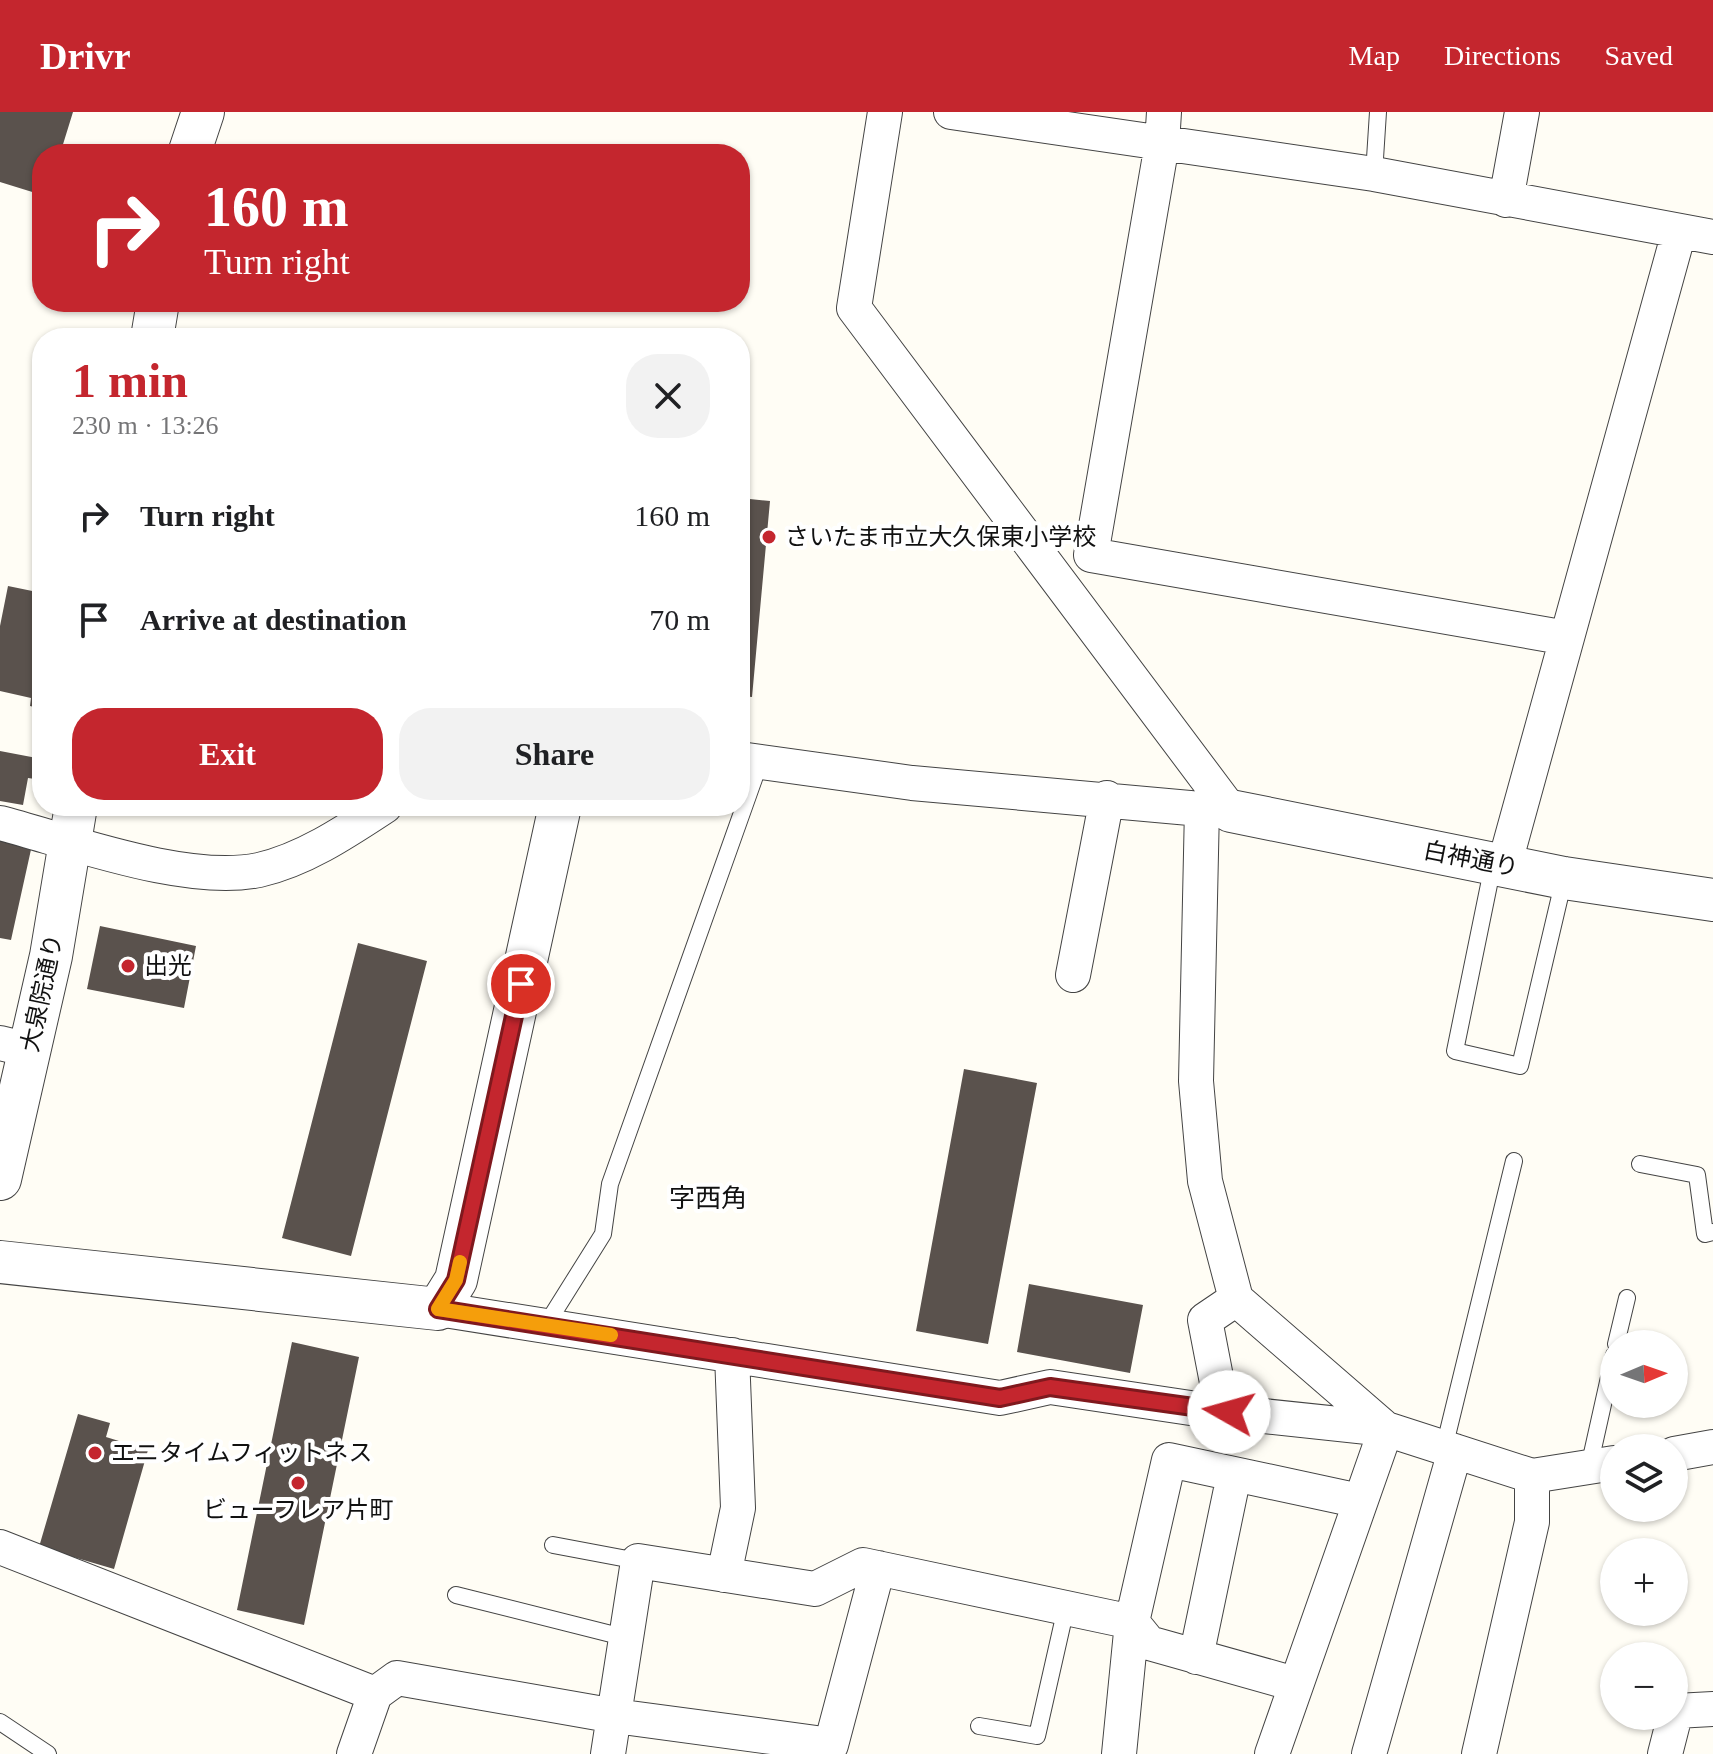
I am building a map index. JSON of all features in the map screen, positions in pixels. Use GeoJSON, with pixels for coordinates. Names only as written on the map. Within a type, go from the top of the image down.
{"type":"FeatureCollection","features":[{"type":"Feature","properties":{"kind":"street"},"geometry":{"type":"LineString","coordinates":[[192,144],[203,112]]}},
{"type":"Feature","properties":{"kind":"street"},"geometry":{"type":"LineString","coordinates":[[885,112],[854,308],[1216,810],[1196,1081],[1205,1181],[1236,1299],[1386,1429]]}},
{"type":"Feature","properties":{"kind":"street"},"geometry":{"type":"LineString","coordinates":[[951,112],[1163,128],[1374,174],[1713,237]]}},
{"type":"Feature","properties":{"kind":"street"},"geometry":{"type":"LineString","coordinates":[[1506,200],[1522,112]]}},
{"type":"Feature","properties":{"kind":"street"},"geometry":{"type":"LineString","coordinates":[[1163,128],[1091,555],[1567,638]]}},
{"type":"Feature","properties":{"kind":"street"},"geometry":{"type":"LineString","coordinates":[[1499,865],[1567,638],[1679,232]]}},
{"type":"Feature","properties":{"kind":"street"},"geometry":{"type":"LineString","coordinates":[[750,761],[912,783],[1216,810]]}},
{"type":"Feature","properties":{"kind":"street"},"geometry":{"type":"LineString","coordinates":[[1073,975],[1107,798]]}},
{"type":"Feature","properties":{"kind":"street","name":"白神通り"},"geometry":{"type":"LineString","coordinates":[[1216,810],[1564,878],[1713,900]]}},
{"type":"Feature","properties":{"kind":"street"},"geometry":{"type":"LineString","coordinates":[[0,823],[74,824],[187,871],[235,874],[262,869],[296,856],[344,833],[370,816]]}},
{"type":"Feature","properties":{"kind":"street"},"geometry":{"type":"LineString","coordinates":[[438,1309],[456,1280],[558,816]]}},
{"type":"Feature","properties":{"kind":"street","name":"大泉院通り"},"geometry":{"type":"LineString","coordinates":[[0,1179],[15,1046],[74,824]]}},
{"type":"Feature","properties":{"kind":"street"},"geometry":{"type":"LineString","coordinates":[[0,1262],[438,1309],[1000,1398],[1050,1387],[1197,1409],[1386,1429],[1532,1476],[1600,1465]]}},
{"type":"Feature","properties":{"kind":"street"},"geometry":{"type":"LineString","coordinates":[[1197,1409],[1220,1398],[1205,1320],[1236,1299]]}},
{"type":"Feature","properties":{"kind":"street"},"geometry":{"type":"LineString","coordinates":[[724,1575],[738,1508],[732,1355]]}},
{"type":"Feature","properties":{"kind":"street"},"geometry":{"type":"LineString","coordinates":[[1272,1754],[1386,1429]]}},
{"type":"Feature","properties":{"kind":"street"},"geometry":{"type":"LineString","coordinates":[[1688,1451],[1713,1447]]}},
{"type":"Feature","properties":{"kind":"street"},"geometry":{"type":"LineString","coordinates":[[1369,1754],[1450,1450]]}},
{"type":"Feature","properties":{"kind":"street"},"geometry":{"type":"LineString","coordinates":[[1119,1754],[1132,1622],[1169,1460],[1360,1501]]}},
{"type":"Feature","properties":{"kind":"street"},"geometry":{"type":"LineString","coordinates":[[1196,1657],[1234,1475]]}},
{"type":"Feature","properties":{"kind":"street"},"geometry":{"type":"LineString","coordinates":[[1479,1754],[1532,1522],[1532,1476]]}},
{"type":"Feature","properties":{"kind":"street"},"geometry":{"type":"LineString","coordinates":[[0,1547],[375,1694]]}},
{"type":"Feature","properties":{"kind":"street"},"geometry":{"type":"LineString","coordinates":[[608,1754],[638,1561],[815,1589],[863,1565],[1132,1622],[1149,1643],[1295,1684]]}},
{"type":"Feature","properties":{"kind":"street"},"geometry":{"type":"LineString","coordinates":[[354,1754],[375,1694],[397,1678],[615,1716],[831,1745],[878,1568]]}},
{"type":"Feature","properties":{"kind":"street"},"geometry":{"type":"LineString","coordinates":[[1665,1754],[1676,1711],[1713,1709]]}},
{"type":"Feature","properties":{"kind":"lane"},"geometry":{"type":"LineString","coordinates":[[1374,174],[1378,112]]}},
{"type":"Feature","properties":{"kind":"lane"},"geometry":{"type":"LineString","coordinates":[[546,1325],[603,1234],[610,1184],[732,816]]}},
{"type":"Feature","properties":{"kind":"lane"},"geometry":{"type":"LineString","coordinates":[[1499,865],[1455,1051],[1520,1066],[1564,878]]}},
{"type":"Feature","properties":{"kind":"lane"},"geometry":{"type":"LineString","coordinates":[[1450,1450],[1514,1161]]}},
{"type":"Feature","properties":{"kind":"lane"},"geometry":{"type":"LineString","coordinates":[[1640,1164],[1697,1175],[1705,1234],[1713,1232]]}},
{"type":"Feature","properties":{"kind":"lane"},"geometry":{"type":"LineString","coordinates":[[1619,1330],[1627,1298]]}},
{"type":"Feature","properties":{"kind":"lane"},"geometry":{"type":"LineString","coordinates":[[553,1545],[638,1561]]}},
{"type":"Feature","properties":{"kind":"lane"},"geometry":{"type":"LineString","coordinates":[[456,1595],[627,1638]]}},
{"type":"Feature","properties":{"kind":"lane"},"geometry":{"type":"LineString","coordinates":[[979,1726],[1037,1736],[1066,1608]]}},
{"type":"Feature","properties":{"kind":"lane"},"geometry":{"type":"LineString","coordinates":[[0,1722],[48,1754]]}},
{"type":"Feature","properties":{"kind":"building"},"geometry":{"type":"Polygon","coordinates":[[[0,112],[73,112],[63,144],[32,144],[32,192],[0,182],[0,112]]]}},
{"type":"Feature","properties":{"kind":"building"},"geometry":{"type":"Polygon","coordinates":[[[750,499],[770,501],[750,697],[750,499]]]}},
{"type":"Feature","properties":{"kind":"building"},"geometry":{"type":"Polygon","coordinates":[[[8,586],[32,591],[32,706],[31,698],[0,691],[0,626],[8,586]]]}},
{"type":"Feature","properties":{"kind":"building"},"geometry":{"type":"Polygon","coordinates":[[[0,751],[32,757],[32,779],[28,778],[23,805],[0,801],[0,751]]]}},
{"type":"Feature","properties":{"kind":"building"},"geometry":{"type":"Polygon","coordinates":[[[0,839],[32,845],[11,940],[0,938],[0,839]]]}},
{"type":"Feature","properties":{"kind":"building"},"geometry":{"type":"Polygon","coordinates":[[[100,926],[196,946],[184,1008],[87,989],[100,926]]]}},
{"type":"Feature","properties":{"kind":"building"},"geometry":{"type":"Polygon","coordinates":[[[358,943],[427,961],[351,1256],[282,1238],[358,943]]]}},
{"type":"Feature","properties":{"kind":"building"},"geometry":{"type":"Polygon","coordinates":[[[964,1069],[1037,1083],[988,1344],[916,1331],[964,1069]]]}},
{"type":"Feature","properties":{"kind":"building"},"geometry":{"type":"Polygon","coordinates":[[[1029,1284],[1143,1305],[1130,1373],[1017,1352],[1029,1284]]]}},
{"type":"Feature","properties":{"kind":"building","name":"ビューフレア片町"},"geometry":{"type":"Polygon","coordinates":[[[292,1342],[359,1357],[304,1625],[237,1610],[292,1342]]]}},
{"type":"Feature","properties":{"kind":"building"},"geometry":{"type":"Polygon","coordinates":[[[78,1414],[110,1423],[106,1437],[148,1450],[114,1569],[39,1547],[78,1414]]]}},
{"type":"Feature","properties":{"kind":"slow traffic"},"geometry":{"type":"LineString","coordinates":[[460,1262],[456,1280],[438,1309],[611,1335]]}},
{"type":"Feature","properties":{"kind":"place","name":"さいたま市立大久保東小学校"},"geometry":{"type":"Point","coordinates":[769,537]}},
{"type":"Feature","properties":{"kind":"place","name":"出光"},"geometry":{"type":"Point","coordinates":[128,966]}},
{"type":"Feature","properties":{"kind":"place","name":"エニタイムフィットネス"},"geometry":{"type":"Point","coordinates":[95,1453]}},
{"type":"Feature","properties":{"kind":"place","name":"ビューフレア片町"},"geometry":{"type":"Point","coordinates":[298,1483]}},
{"type":"Feature","properties":{"kind":"district","name":"字西角"},"geometry":{"type":"Point","coordinates":[708,1198]}},
{"type":"Feature","properties":{"kind":"route"},"geometry":{"type":"LineString","coordinates":[[521,984],[456,1280],[438,1309],[1000,1398],[1050,1387],[1229,1412]]}}]}
